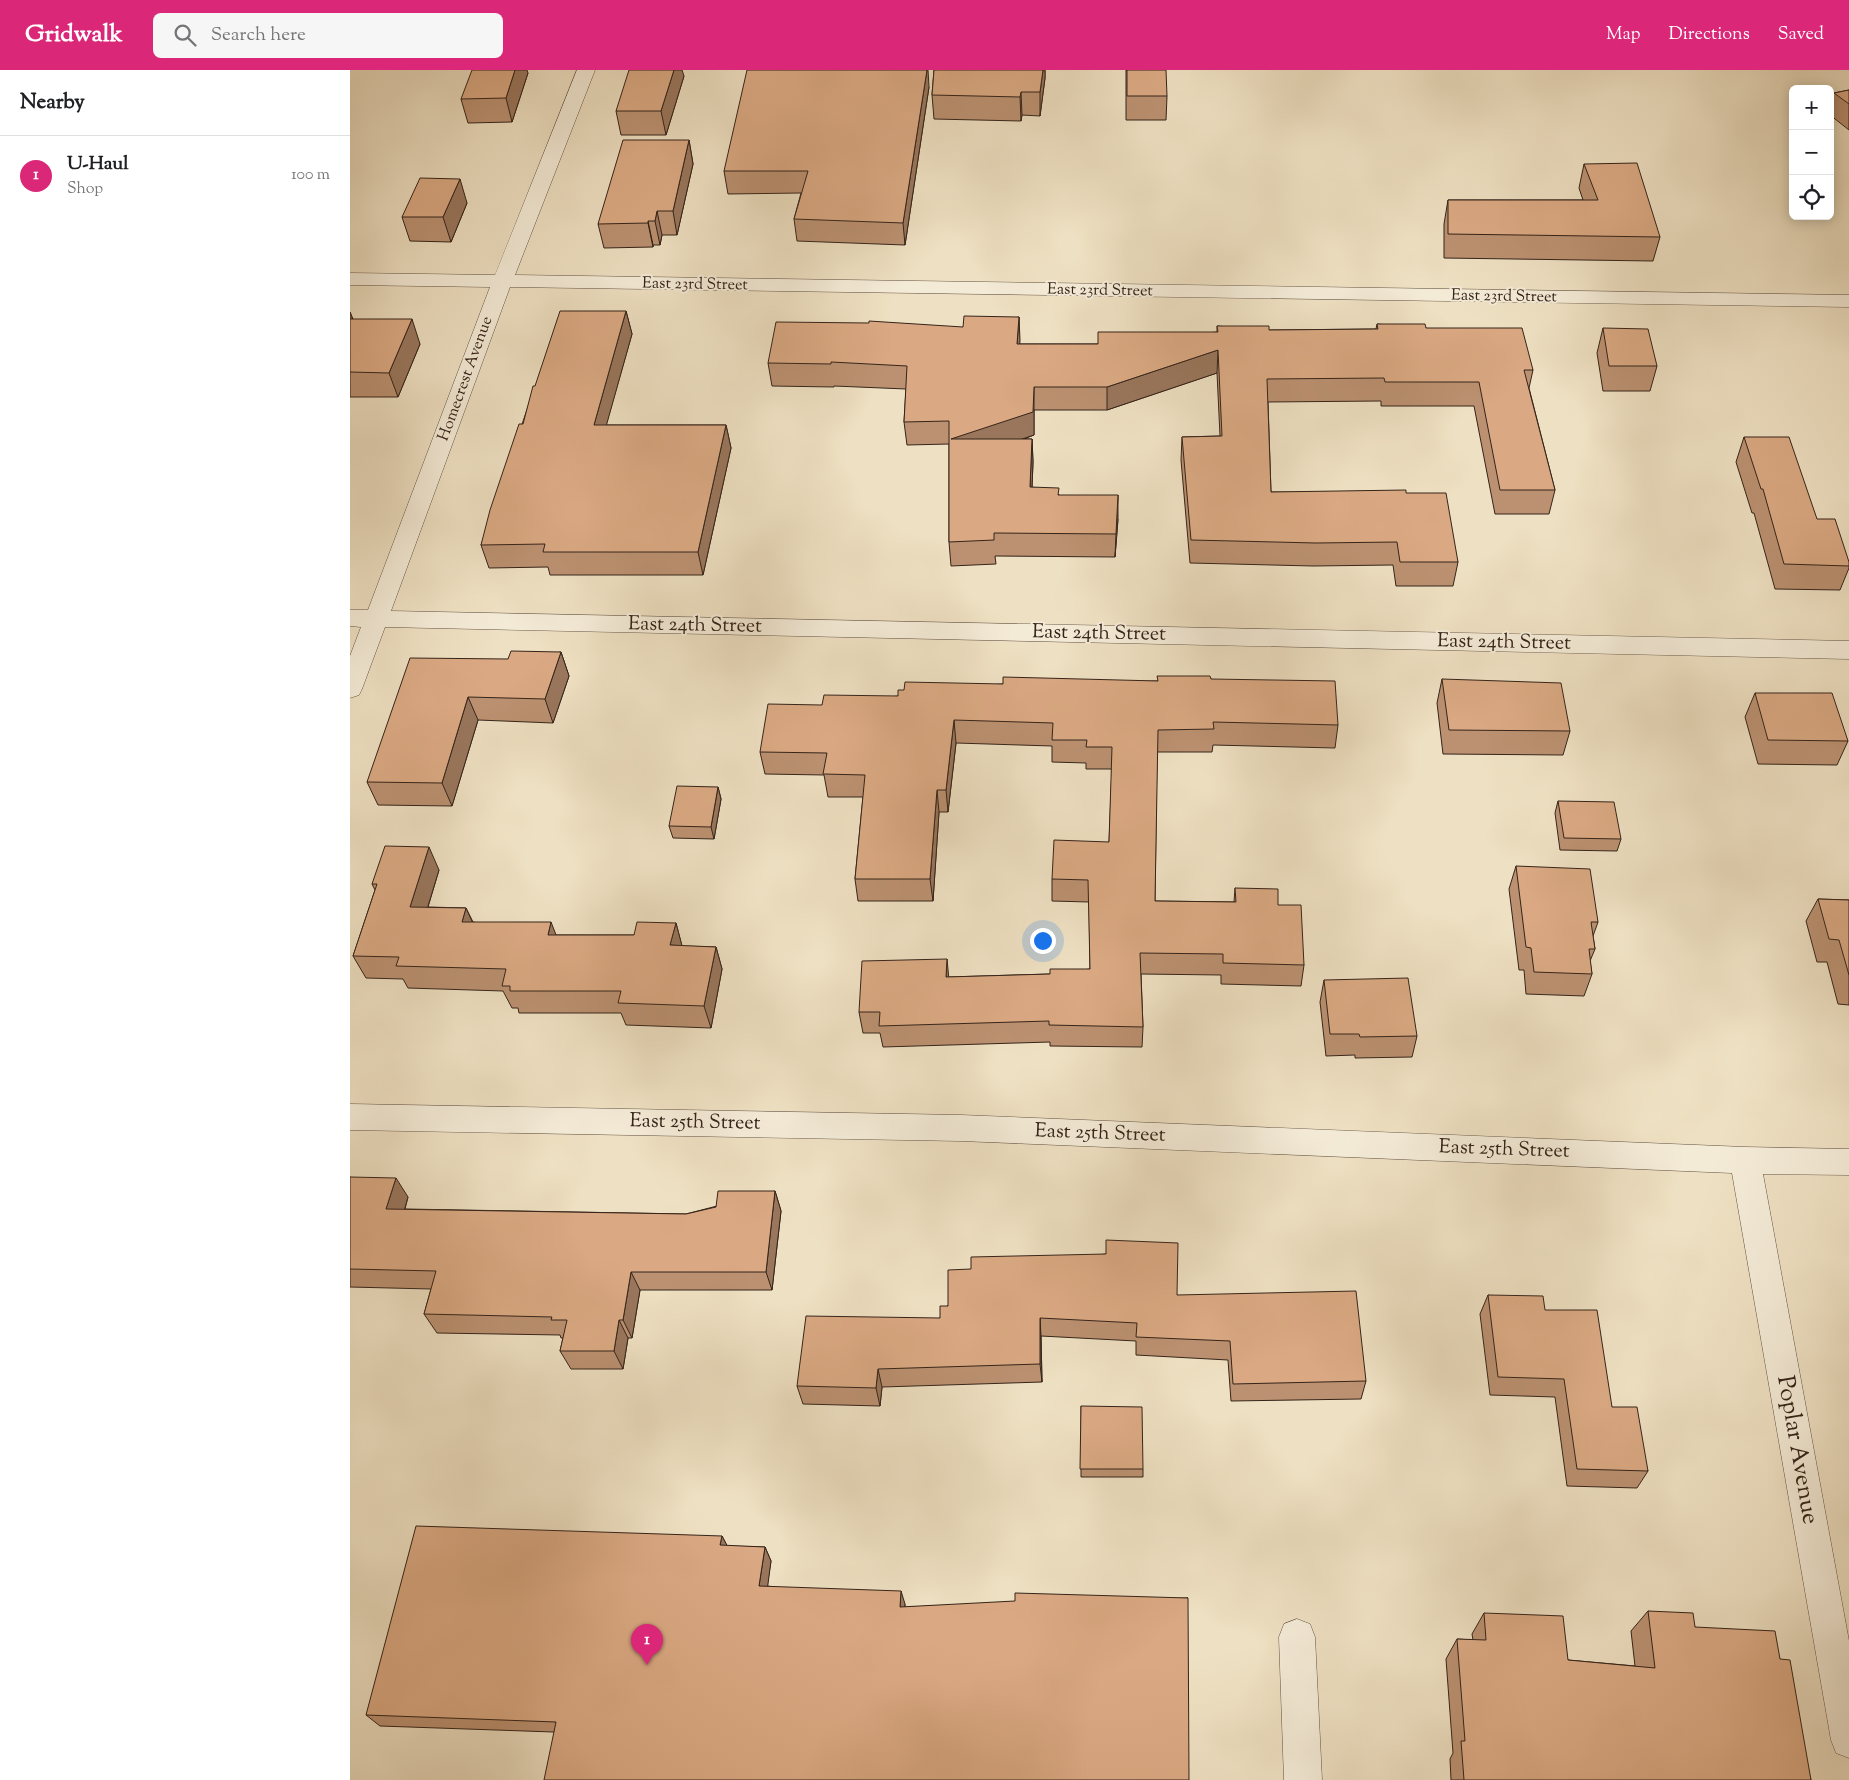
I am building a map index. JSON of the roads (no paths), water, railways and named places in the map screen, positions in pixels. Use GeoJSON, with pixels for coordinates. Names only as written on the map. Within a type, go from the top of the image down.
{"type":"FeatureCollection","features":[{"type":"Feature","properties":{"kind":"street","name":"Homecrest Avenue"},"geometry":{"type":"LineString","coordinates":[[350,690],[502,282],[586,70]]}},
{"type":"Feature","properties":{"kind":"street","name":"East 23rd Street"},"geometry":{"type":"LineString","coordinates":[[350,279],[1849,301]]}},
{"type":"Feature","properties":{"kind":"street","name":"East 24th Street"},"geometry":{"type":"LineString","coordinates":[[350,618],[1849,650]]}},
{"type":"Feature","properties":{"kind":"street","name":"East 25th Street"},"geometry":{"type":"LineString","coordinates":[[350,1117],[961,1128],[1745,1160],[1849,1162]]}},
{"type":"Feature","properties":{"kind":"street","name":"Poplar Avenue"},"geometry":{"type":"LineString","coordinates":[[1745,1160],[1849,1740]]}},
{"type":"Feature","properties":{"kind":"street"},"geometry":{"type":"LineString","coordinates":[[1296,1637],[1303,1780]]}},
{"type":"Feature","properties":{"kind":"place","name":"U-Haul"},"geometry":{"type":"Point","coordinates":[647,1665]}}]}
